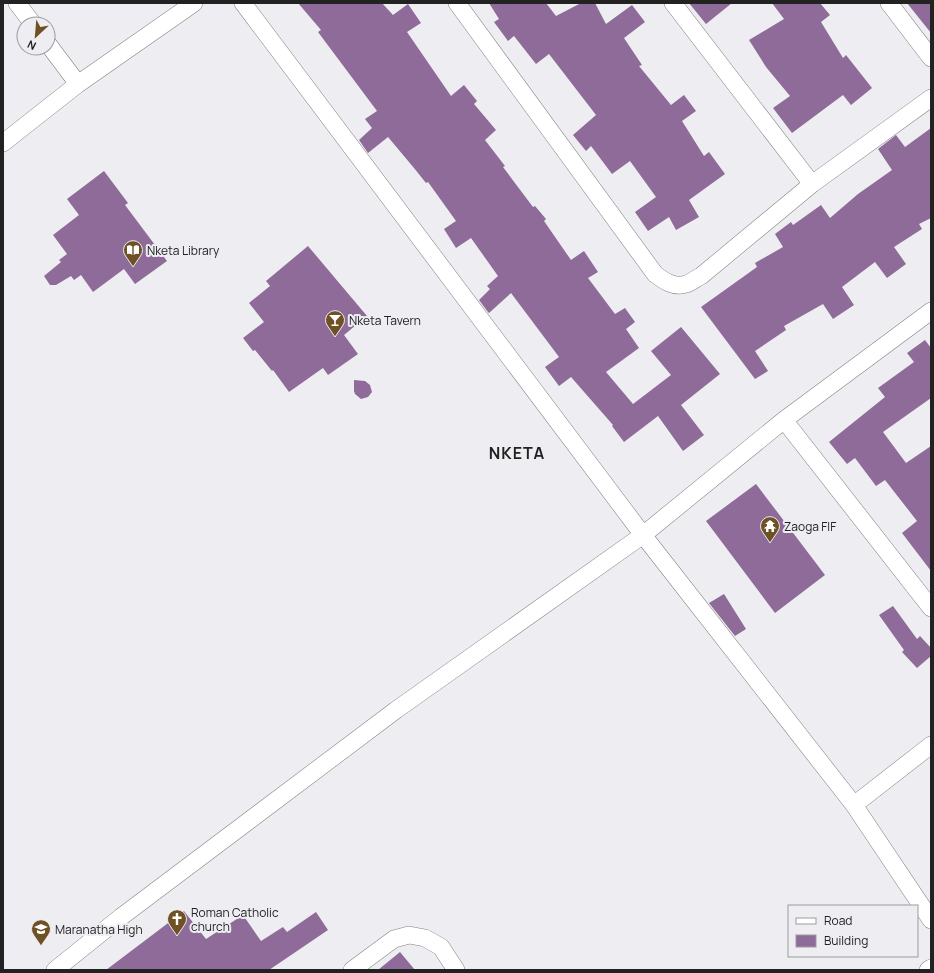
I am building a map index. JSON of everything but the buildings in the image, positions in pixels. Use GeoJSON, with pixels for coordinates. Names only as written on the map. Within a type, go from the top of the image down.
{"type":"FeatureCollection","features":[{"type":"Feature","properties":{"kind":"street"},"geometry":{"type":"LineString","coordinates":[[17,3],[27,16]]}},
{"type":"Feature","properties":{"kind":"street"},"geometry":{"type":"LineString","coordinates":[[3,143],[78,84],[194,3]]}},
{"type":"Feature","properties":{"kind":"street"},"geometry":{"type":"LineString","coordinates":[[243,3],[643,535],[854,804],[931,920]]}},
{"type":"Feature","properties":{"kind":"street"},"geometry":{"type":"LineString","coordinates":[[457,3],[655,274],[674,285],[686,284],[701,276],[812,184],[931,98]]}},
{"type":"Feature","properties":{"kind":"street"},"geometry":{"type":"LineString","coordinates":[[673,3],[812,184]]}},
{"type":"Feature","properties":{"kind":"street"},"geometry":{"type":"LineString","coordinates":[[889,3],[931,58]]}},
{"type":"Feature","properties":{"kind":"street"},"geometry":{"type":"LineString","coordinates":[[56,55],[78,84]]}},
{"type":"Feature","properties":{"kind":"street"},"geometry":{"type":"LineString","coordinates":[[55,970],[122,917],[396,710],[643,535],[784,420],[931,311]]}},
{"type":"Feature","properties":{"kind":"street"},"geometry":{"type":"LineString","coordinates":[[784,420],[931,608]]}},
{"type":"Feature","properties":{"kind":"street"},"geometry":{"type":"LineString","coordinates":[[854,804],[931,746]]}},
{"type":"Feature","properties":{"kind":"street"},"geometry":{"type":"LineString","coordinates":[[352,970],[394,939],[409,935],[425,938],[441,947],[456,970]]}},
{"type":"Feature","properties":{"kind":"place","name":"Nketa Library"},"geometry":{"type":"Point","coordinates":[133,267]}},
{"type":"Feature","properties":{"kind":"place","name":"Nketa Tavern"},"geometry":{"type":"Point","coordinates":[335,337]}},
{"type":"Feature","properties":{"kind":"place","name":"Zaoga FIF"},"geometry":{"type":"Point","coordinates":[770,543]}},
{"type":"Feature","properties":{"kind":"place","name":"Roman Catholic church"},"geometry":{"type":"Point","coordinates":[177,936]}},
{"type":"Feature","properties":{"kind":"place","name":"Maranatha High"},"geometry":{"type":"Point","coordinates":[41,946]}},
{"type":"Feature","properties":{"kind":"district","name":"NKETA"},"geometry":{"type":"Point","coordinates":[517,453]}}]}
